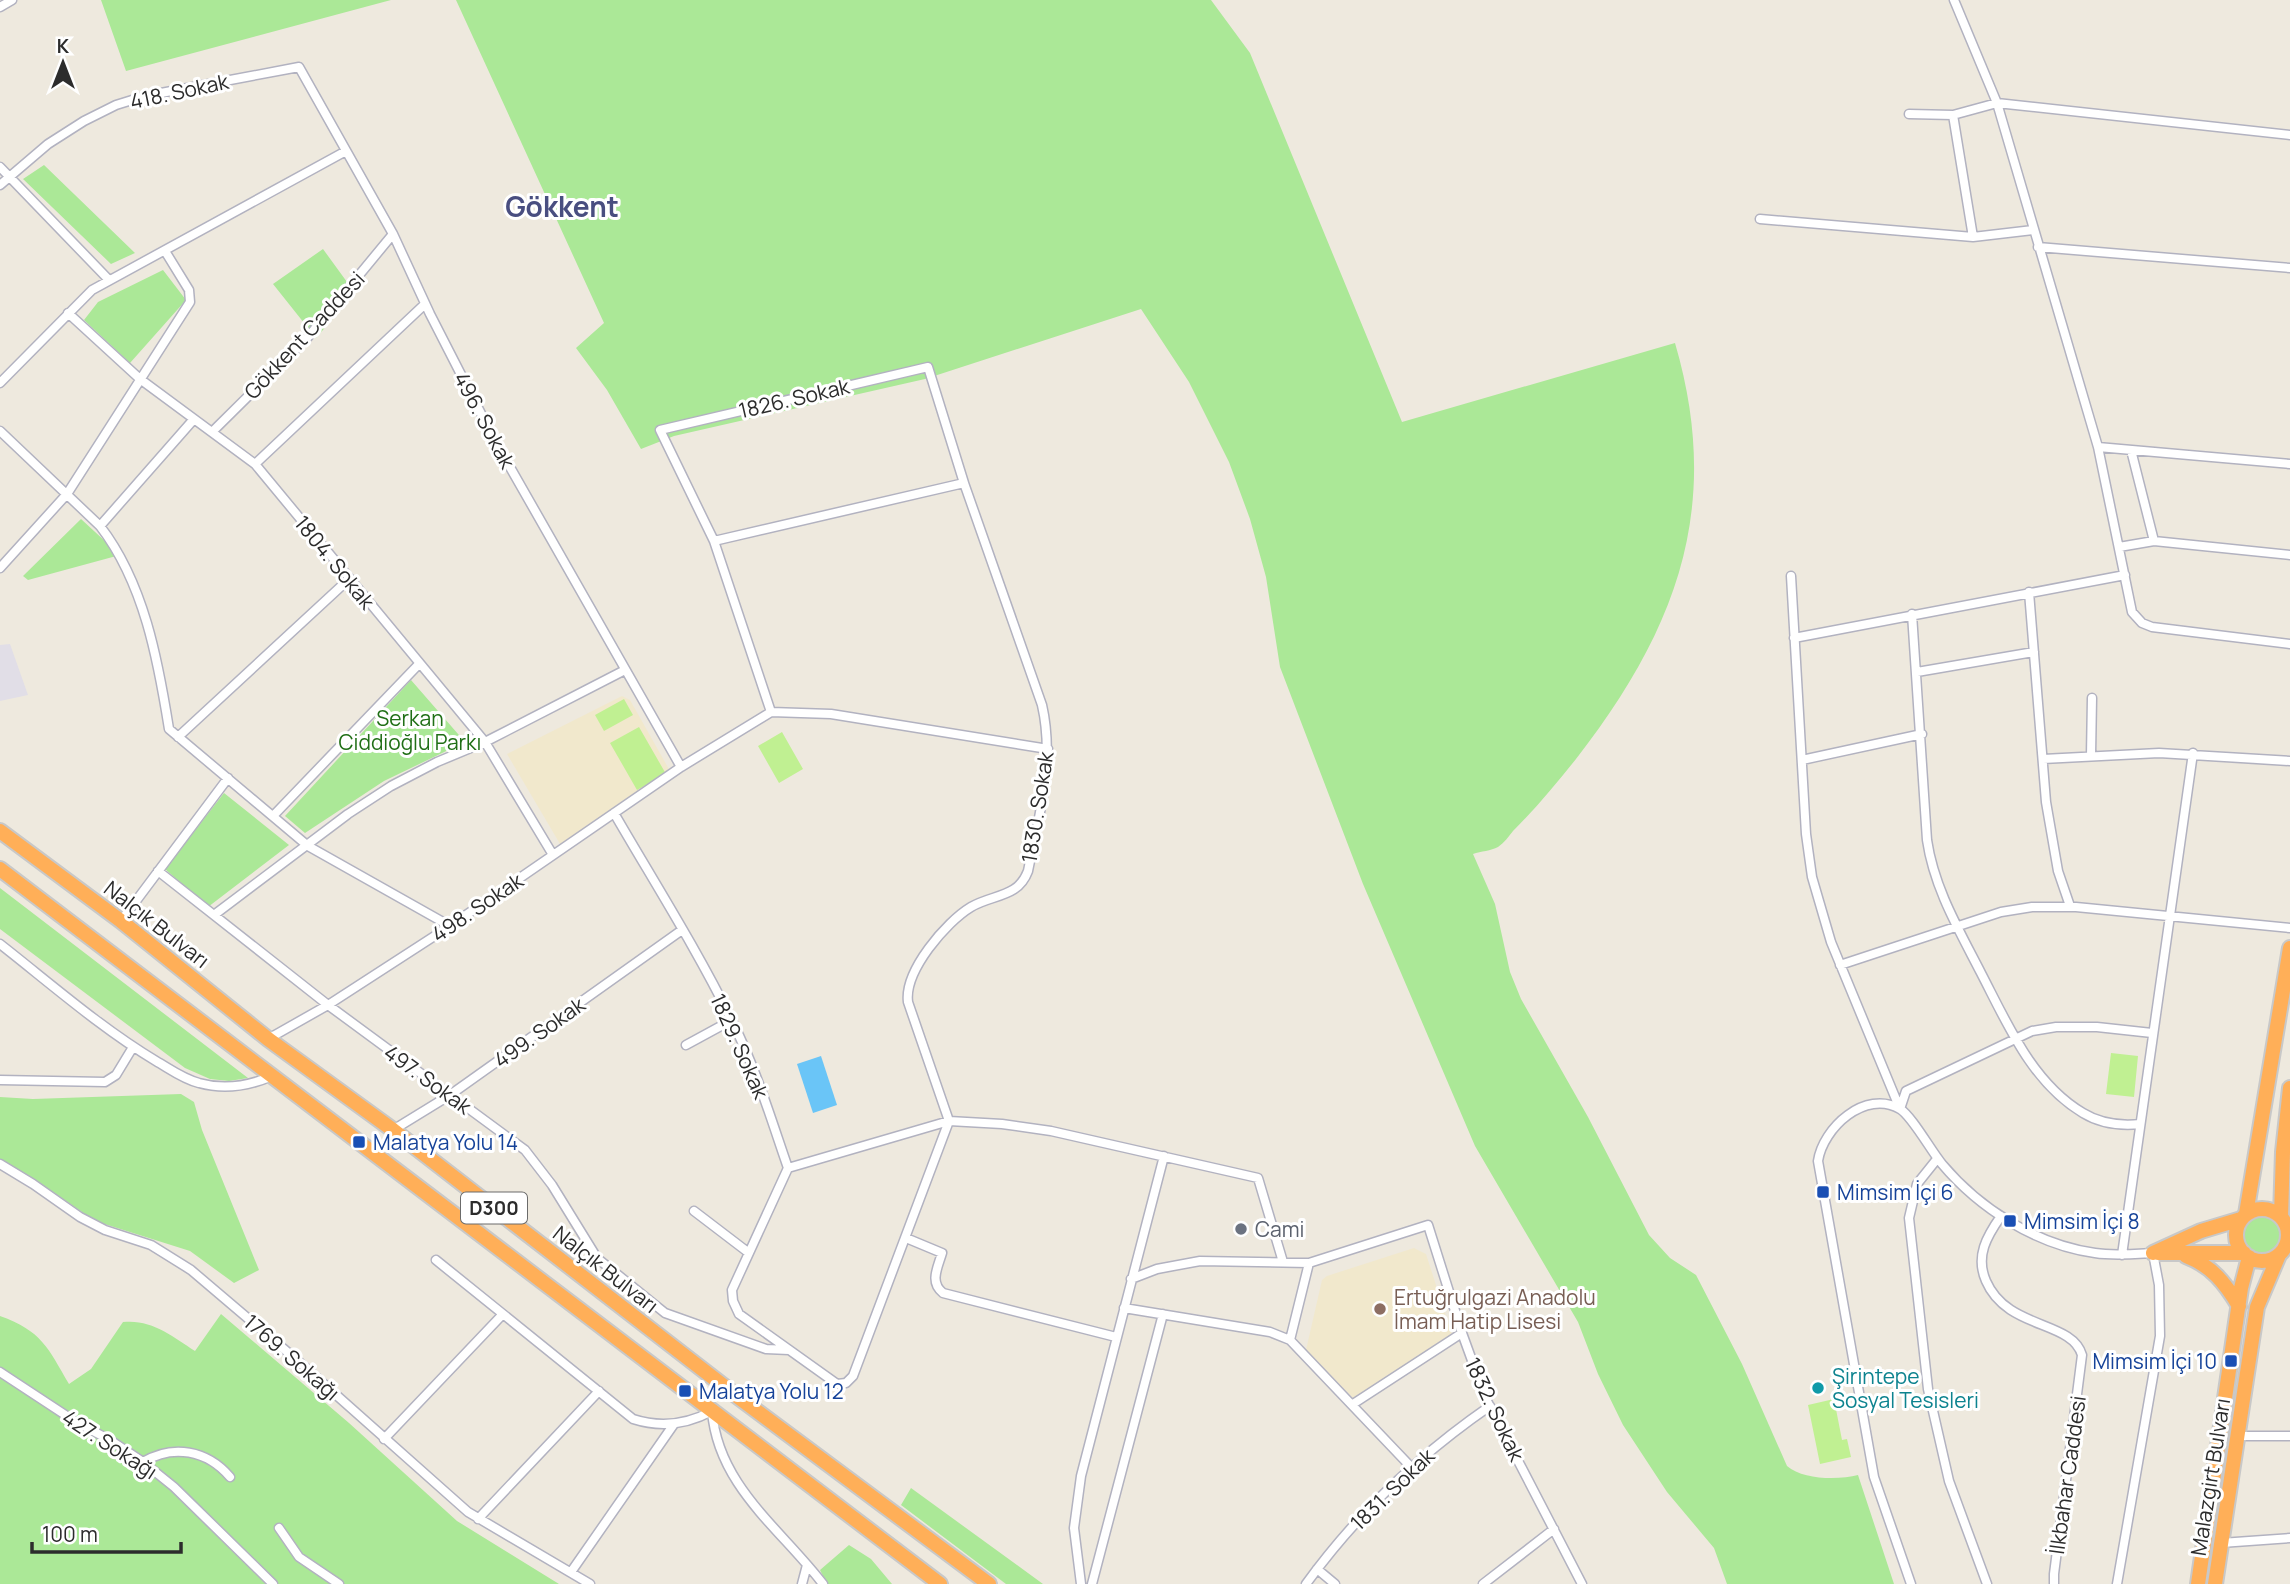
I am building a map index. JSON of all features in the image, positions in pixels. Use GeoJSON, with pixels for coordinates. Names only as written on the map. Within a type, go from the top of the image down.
{"type":"FeatureCollection","features":[{"type":"Feature","properties":{"kind":"highway","name":"Nalçık Bulvarı"},"geometry":{"type":"LineString","coordinates":[[0,831],[121,921],[268,1039],[393,1130],[738,1397],[989,1584]]}},
{"type":"Feature","properties":{"kind":"highway","name":"D300"},"geometry":{"type":"LineString","coordinates":[[0,869],[940,1584]]}},
{"type":"Feature","properties":{"kind":"highway"},"geometry":{"type":"LineString","coordinates":[[2246,1255],[2236,1236],[2243,1216],[2290,948]]}},
{"type":"Feature","properties":{"kind":"highway"},"geometry":{"type":"LineString","coordinates":[[2153,1253],[2246,1255],[2261,1261],[2284,1250],[2288,1239],[2285,1219],[2290,1088]]}},
{"type":"Feature","properties":{"kind":"highway"},"geometry":{"type":"LineString","coordinates":[[2153,1253],[2201,1231],[2264,1208],[2285,1219]]}},
{"type":"Feature","properties":{"kind":"highway","name":"Malazgirt Bulvarı"},"geometry":{"type":"LineString","coordinates":[[2215,1584],[2257,1307],[2284,1250]]}},
{"type":"Feature","properties":{"kind":"highway"},"geometry":{"type":"LineString","coordinates":[[2178,1253],[2200,1262],[2216,1273],[2239,1306]]}},
{"type":"Feature","properties":{"kind":"highway","name":"Malazgirt Bulvarı"},"geometry":{"type":"LineString","coordinates":[[2198,1584],[2246,1255]]}},
{"type":"Feature","properties":{"kind":"street"},"geometry":{"type":"LineString","coordinates":[[0,7],[12,0]]}},
{"type":"Feature","properties":{"kind":"street"},"geometry":{"type":"LineString","coordinates":[[1954,0],[1997,103],[2098,447],[2132,612],[2147,626],[2290,644]]}},
{"type":"Feature","properties":{"kind":"street","name":"496. Sokak"},"geometry":{"type":"LineString","coordinates":[[299,67],[393,234],[425,304],[494,439],[681,767]]}},
{"type":"Feature","properties":{"kind":"street","name":"418. Sokak"},"geometry":{"type":"LineString","coordinates":[[0,185],[9,175],[69,130],[116,105],[145,96],[299,67]]}},
{"type":"Feature","properties":{"kind":"street"},"geometry":{"type":"LineString","coordinates":[[1909,114],[1953,115],[1997,103],[2290,135]]}},
{"type":"Feature","properties":{"kind":"street"},"geometry":{"type":"LineString","coordinates":[[1953,115],[1973,237]]}},
{"type":"Feature","properties":{"kind":"street"},"geometry":{"type":"LineString","coordinates":[[0,383],[92,290],[346,151]]}},
{"type":"Feature","properties":{"kind":"street"},"geometry":{"type":"LineString","coordinates":[[0,167],[109,280]]}},
{"type":"Feature","properties":{"kind":"street"},"geometry":{"type":"LineString","coordinates":[[1760,219],[1973,237],[2033,230]]}},
{"type":"Feature","properties":{"kind":"street","name":"Gökkent Caddesi"},"geometry":{"type":"LineString","coordinates":[[212,432],[308,337],[393,234]]}},
{"type":"Feature","properties":{"kind":"street"},"geometry":{"type":"LineString","coordinates":[[2038,247],[2290,268]]}},
{"type":"Feature","properties":{"kind":"street"},"geometry":{"type":"LineString","coordinates":[[0,568],[68,494],[190,302],[189,290],[165,251]]}},
{"type":"Feature","properties":{"kind":"street"},"geometry":{"type":"LineString","coordinates":[[255,464],[425,304]]}},
{"type":"Feature","properties":{"kind":"street","name":"1804. Sokak"},"geometry":{"type":"LineString","coordinates":[[68,313],[140,379],[255,464],[485,742],[552,855]]}},
{"type":"Feature","properties":{"kind":"street","name":"1826. Sokak"},"geometry":{"type":"LineString","coordinates":[[714,541],[660,430],[928,367]]}},
{"type":"Feature","properties":{"kind":"street","name":"1830. Sokak"},"geometry":{"type":"LineString","coordinates":[[928,367],[964,483],[1042,705],[1048,749],[1045,785],[1028,871],[1023,882],[1009,894],[984,900],[959,915],[942,933],[913,973],[909,983],[910,1008],[949,1121]]}},
{"type":"Feature","properties":{"kind":"street"},"geometry":{"type":"LineString","coordinates":[[100,526],[194,419]]}},
{"type":"Feature","properties":{"kind":"street"},"geometry":{"type":"LineString","coordinates":[[0,431],[68,494],[113,543],[146,622],[159,667],[169,729],[308,846],[450,926]]}},
{"type":"Feature","properties":{"kind":"street"},"geometry":{"type":"LineString","coordinates":[[2098,447],[2290,464]]}},
{"type":"Feature","properties":{"kind":"street"},"geometry":{"type":"LineString","coordinates":[[2131,450],[2154,541]]}},
{"type":"Feature","properties":{"kind":"street"},"geometry":{"type":"LineString","coordinates":[[964,483],[714,541],[771,712],[831,714],[1048,749]]}},
{"type":"Feature","properties":{"kind":"street"},"geometry":{"type":"LineString","coordinates":[[2119,547],[2154,541],[2290,555]]}},
{"type":"Feature","properties":{"kind":"street"},"geometry":{"type":"LineString","coordinates":[[1794,638],[2124,575]]}},
{"type":"Feature","properties":{"kind":"street"},"geometry":{"type":"LineString","coordinates":[[1791,576],[1806,834],[1812,877],[1840,965],[1900,1109],[1908,1116],[1937,1158],[1970,1193],[2001,1216],[2065,1247],[2097,1254],[2153,1253],[2160,1293],[2160,1336],[2117,1584]]}},
{"type":"Feature","properties":{"kind":"street"},"geometry":{"type":"LineString","coordinates":[[178,737],[349,579]]}},
{"type":"Feature","properties":{"kind":"street"},"geometry":{"type":"LineString","coordinates":[[2029,592],[2046,802],[2055,855],[2070,906]]}},
{"type":"Feature","properties":{"kind":"street"},"geometry":{"type":"LineString","coordinates":[[1913,614],[1929,855],[1936,879],[1957,926],[2015,1038],[2046,1081],[2077,1109],[2092,1118],[2110,1124],[2140,1125]]}},
{"type":"Feature","properties":{"kind":"street"},"geometry":{"type":"LineString","coordinates":[[1917,672],[2034,652]]}},
{"type":"Feature","properties":{"kind":"street"},"geometry":{"type":"LineString","coordinates":[[272,816],[419,664]]}},
{"type":"Feature","properties":{"kind":"street"},"geometry":{"type":"LineString","coordinates":[[214,915],[348,814],[391,786],[437,762],[485,742],[625,670]]}},
{"type":"Feature","properties":{"kind":"street"},"geometry":{"type":"LineString","coordinates":[[2091,755],[2092,698]]}},
{"type":"Feature","properties":{"kind":"street","name":"498. Sokak"},"geometry":{"type":"LineString","coordinates":[[268,1039],[328,1005],[450,926],[681,767],[771,712]]}},
{"type":"Feature","properties":{"kind":"street"},"geometry":{"type":"LineString","coordinates":[[1802,760],[1922,734]]}},
{"type":"Feature","properties":{"kind":"street"},"geometry":{"type":"LineString","coordinates":[[2043,759],[2193,753],[2290,761]]}},
{"type":"Feature","properties":{"kind":"street"},"geometry":{"type":"LineString","coordinates":[[2122,1255],[2193,753]]}},
{"type":"Feature","properties":{"kind":"street"},"geometry":{"type":"LineString","coordinates":[[121,921],[228,778]]}},
{"type":"Feature","properties":{"kind":"street","name":"1829. Sokak"},"geometry":{"type":"LineString","coordinates":[[614,813],[732,1020],[765,1099],[788,1168]]}},
{"type":"Feature","properties":{"kind":"street","name":"497. Sokak"},"geometry":{"type":"LineString","coordinates":[[158,871],[328,1005],[525,1150],[552,1185],[597,1258],[665,1313],[766,1349],[789,1350]]}},
{"type":"Feature","properties":{"kind":"street"},"geometry":{"type":"LineString","coordinates":[[1840,965],[2017,909],[2070,906],[2290,928]]}},
{"type":"Feature","properties":{"kind":"street","name":"499. Sokak"},"geometry":{"type":"LineString","coordinates":[[393,1130],[450,1095],[682,930]]}},
{"type":"Feature","properties":{"kind":"street"},"geometry":{"type":"LineString","coordinates":[[0,944],[134,1047],[188,1080],[209,1086],[242,1086],[272,1076]]}},
{"type":"Feature","properties":{"kind":"street"},"geometry":{"type":"LineString","coordinates":[[686,1045],[732,1020]]}},
{"type":"Feature","properties":{"kind":"street"},"geometry":{"type":"LineString","coordinates":[[1900,1109],[1906,1091],[2038,1029],[2115,1028],[2152,1033]]}},
{"type":"Feature","properties":{"kind":"street"},"geometry":{"type":"LineString","coordinates":[[0,1080],[105,1082],[116,1075],[134,1047]]}},
{"type":"Feature","properties":{"kind":"street"},"geometry":{"type":"LineString","coordinates":[[1900,1109],[1878,1105],[1846,1116],[1826,1135],[1818,1161],[1874,1477],[1911,1584]]}},
{"type":"Feature","properties":{"kind":"street"},"geometry":{"type":"LineString","coordinates":[[949,1121],[853,1376],[849,1381],[838,1384],[740,1314],[733,1301],[732,1290],[788,1168],[949,1121],[1002,1124],[1051,1131],[1258,1178],[1283,1262]]}},
{"type":"Feature","properties":{"kind":"street"},"geometry":{"type":"LineString","coordinates":[[1081,1584],[1075,1539],[1081,1476],[1164,1156]]}},
{"type":"Feature","properties":{"kind":"street"},"geometry":{"type":"LineString","coordinates":[[1937,1158],[1917,1184],[1909,1218],[1925,1363],[1934,1420],[1949,1481],[1987,1584]]}},
{"type":"Feature","properties":{"kind":"street","name":"1769. Sokağı"},"geometry":{"type":"LineString","coordinates":[[0,1164],[80,1217],[105,1230],[150,1245],[191,1270],[298,1361],[468,1513],[590,1584]]}},
{"type":"Feature","properties":{"kind":"street"},"geometry":{"type":"LineString","coordinates":[[694,1211],[749,1253]]}},
{"type":"Feature","properties":{"kind":"street","name":"İlkbahar Caddesi"},"geometry":{"type":"LineString","coordinates":[[2001,1216],[1989,1234],[1983,1251],[1982,1268],[1990,1290],[2012,1313],[2073,1338],[2082,1355],[2054,1584]]}},
{"type":"Feature","properties":{"kind":"street","name":"1832. Sokak"},"geometry":{"type":"LineString","coordinates":[[1310,1263],[1428,1225],[1462,1333],[1490,1406],[1582,1584]]}},
{"type":"Feature","properties":{"kind":"street"},"geometry":{"type":"LineString","coordinates":[[906,1238],[943,1253],[934,1281],[943,1293],[1116,1337]]}},
{"type":"Feature","properties":{"kind":"street"},"geometry":{"type":"LineString","coordinates":[[436,1259],[633,1419],[659,1425],[674,1424],[691,1421],[712,1411],[717,1443],[741,1488],[763,1518],[823,1584]]}},
{"type":"Feature","properties":{"kind":"street"},"geometry":{"type":"LineString","coordinates":[[1131,1279],[1171,1265],[1200,1261],[1310,1263],[1290,1340]]}},
{"type":"Feature","properties":{"kind":"street"},"geometry":{"type":"LineString","coordinates":[[1124,1308],[1270,1332],[1290,1340],[1411,1467]]}},
{"type":"Feature","properties":{"kind":"street"},"geometry":{"type":"LineString","coordinates":[[384,1439],[503,1314]]}},
{"type":"Feature","properties":{"kind":"street"},"geometry":{"type":"LineString","coordinates":[[1093,1583],[1163,1314]]}},
{"type":"Feature","properties":{"kind":"street"},"geometry":{"type":"LineString","coordinates":[[1353,1404],[1462,1333]]}},
{"type":"Feature","properties":{"kind":"street","name":"427. Sokağı"},"geometry":{"type":"LineString","coordinates":[[0,1372],[143,1462],[174,1488],[273,1584]]}},
{"type":"Feature","properties":{"kind":"street"},"geometry":{"type":"LineString","coordinates":[[478,1519],[599,1391]]}},
{"type":"Feature","properties":{"kind":"street","name":"1831. Sokak"},"geometry":{"type":"LineString","coordinates":[[1306,1584],[1354,1525],[1411,1467],[1490,1406]]}},
{"type":"Feature","properties":{"kind":"street"},"geometry":{"type":"LineString","coordinates":[[570,1572],[674,1424]]}},
{"type":"Feature","properties":{"kind":"street"},"geometry":{"type":"LineString","coordinates":[[2238,1436],[2290,1436]]}},
{"type":"Feature","properties":{"kind":"street"},"geometry":{"type":"LineString","coordinates":[[143,1462],[166,1452],[190,1452],[212,1461],[230,1477]]}},
{"type":"Feature","properties":{"kind":"street"},"geometry":{"type":"LineString","coordinates":[[279,1528],[299,1557],[339,1584]]}},
{"type":"Feature","properties":{"kind":"street"},"geometry":{"type":"LineString","coordinates":[[1483,1584],[1554,1529]]}},
{"type":"Feature","properties":{"kind":"street"},"geometry":{"type":"LineString","coordinates":[[2221,1542],[2290,1538]]}},
{"type":"Feature","properties":{"kind":"street"},"geometry":{"type":"LineString","coordinates":[[802,1584],[807,1565]]}},
{"type":"Feature","properties":{"kind":"street"},"geometry":{"type":"LineString","coordinates":[[1317,1569],[1335,1584]]}},
{"type":"Feature","properties":{"kind":"shaded area"},"geometry":{"type":"Polygon","coordinates":[[[10,644],[28,695],[0,701],[0,645],[10,644]]]}},
{"type":"Feature","properties":{"kind":"shaded area"},"geometry":{"type":"Polygon","coordinates":[[[622,696],[630,700],[670,771],[563,849],[507,754],[622,696]]]}},
{"type":"Feature","properties":{"kind":"shaded area","name":"Ertuğrulgazi Anadolu İmam Hatip Lisesi"},"geometry":{"type":"Polygon","coordinates":[[[1414,1248],[1426,1254],[1453,1338],[1355,1400],[1306,1350],[1322,1280],[1327,1276],[1414,1248]]]}},
{"type":"Feature","properties":{"kind":"green space"},"geometry":{"type":"Polygon","coordinates":[[[101,0],[391,0],[126,71],[101,0]]]}},
{"type":"Feature","properties":{"kind":"green space"},"geometry":{"type":"Polygon","coordinates":[[[456,0],[1211,0],[1250,53],[1402,422],[1675,343],[1689,403],[1694,459],[1691,512],[1681,564],[1664,613],[1641,662],[1611,711],[1576,759],[1502,844],[1473,854],[1495,904],[1510,972],[1521,999],[1588,1117],[1649,1235],[1670,1258],[1696,1275],[1742,1364],[1787,1466],[1802,1474],[1821,1478],[1858,1475],[1894,1584],[1727,1584],[1714,1548],[1667,1492],[1623,1425],[1598,1374],[1578,1322],[1475,1146],[1363,884],[1280,667],[1266,577],[1250,519],[1229,462],[1189,382],[1141,309],[925,379],[674,436],[641,449],[607,390],[576,348],[604,323],[456,0]]]}},
{"type":"Feature","properties":{"kind":"green space"},"geometry":{"type":"Polygon","coordinates":[[[44,165],[135,253],[111,264],[23,179],[44,165]]]}},
{"type":"Feature","properties":{"kind":"green space"},"geometry":{"type":"Polygon","coordinates":[[[323,249],[355,293],[316,338],[273,284],[323,249]]]}},
{"type":"Feature","properties":{"kind":"green space"},"geometry":{"type":"Polygon","coordinates":[[[163,270],[186,300],[130,363],[84,320],[98,302],[163,270]]]}},
{"type":"Feature","properties":{"kind":"green space"},"geometry":{"type":"Polygon","coordinates":[[[81,519],[120,555],[28,580],[23,576],[81,519]]]}},
{"type":"Feature","properties":{"kind":"green space","name":"Serkan Ciddioğlu Parkı"},"geometry":{"type":"Polygon","coordinates":[[[411,680],[465,742],[384,781],[305,833],[285,816],[411,680]]]}},
{"type":"Feature","properties":{"kind":"green space"},"geometry":{"type":"Polygon","coordinates":[[[624,699],[633,715],[604,731],[595,715],[624,699]]]}},
{"type":"Feature","properties":{"kind":"green space"},"geometry":{"type":"Polygon","coordinates":[[[639,727],[666,774],[637,790],[610,743],[639,727]]]}},
{"type":"Feature","properties":{"kind":"green space"},"geometry":{"type":"Polygon","coordinates":[[[782,732],[803,769],[779,783],[758,746],[782,732]]]}},
{"type":"Feature","properties":{"kind":"green space"},"geometry":{"type":"Polygon","coordinates":[[[224,793],[289,845],[208,907],[165,869],[224,793]]]}},
{"type":"Feature","properties":{"kind":"green space"},"geometry":{"type":"Polygon","coordinates":[[[0,888],[248,1078],[229,1081],[210,1079],[185,1068],[0,929],[0,888]]]}},
{"type":"Feature","properties":{"kind":"green space"},"geometry":{"type":"Polygon","coordinates":[[[2111,1053],[2138,1056],[2134,1097],[2106,1094],[2111,1053]]]}},
{"type":"Feature","properties":{"kind":"green space"},"geometry":{"type":"Polygon","coordinates":[[[181,1094],[194,1102],[202,1130],[259,1270],[234,1283],[190,1251],[95,1221],[34,1179],[0,1160],[0,1097],[33,1099],[181,1094]]]}},
{"type":"Feature","properties":{"kind":"green space"},"geometry":{"type":"Polygon","coordinates":[[[2262,1215],[2275,1221],[2281,1234],[2275,1247],[2262,1253],[2249,1247],[2243,1234],[2249,1221],[2262,1215]]]}},
{"type":"Feature","properties":{"kind":"green space"},"geometry":{"type":"Polygon","coordinates":[[[221,1314],[349,1423],[457,1521],[559,1584],[0,1584],[0,1316],[35,1335],[55,1360],[69,1384],[91,1369],[123,1322],[152,1326],[170,1334],[195,1351],[221,1314]]]}},
{"type":"Feature","properties":{"kind":"green space"},"geometry":{"type":"Polygon","coordinates":[[[1834,1399],[1842,1440],[1847,1439],[1851,1457],[1820,1464],[1808,1405],[1834,1399]]]}},
{"type":"Feature","properties":{"kind":"green space"},"geometry":{"type":"Polygon","coordinates":[[[911,1488],[1043,1584],[1006,1584],[901,1505],[911,1488]]]}},
{"type":"Feature","properties":{"kind":"green space"},"geometry":{"type":"Polygon","coordinates":[[[849,1545],[871,1559],[892,1584],[827,1584],[820,1570],[849,1545]]]}},
{"type":"Feature","properties":{"kind":"water"},"geometry":{"type":"Polygon","coordinates":[[[821,1056],[837,1105],[813,1113],[797,1064],[821,1056]]]}},
{"type":"Feature","properties":{"kind":"place","name":"Malatya Yolu 14"},"geometry":{"type":"Point","coordinates":[359,1142]}},
{"type":"Feature","properties":{"kind":"place","name":"Mimsim İçi 6"},"geometry":{"type":"Point","coordinates":[1823,1192]}},
{"type":"Feature","properties":{"kind":"place","name":"Mimsim İçi 8"},"geometry":{"type":"Point","coordinates":[2010,1221]}},
{"type":"Feature","properties":{"kind":"place","name":"Cami"},"geometry":{"type":"Point","coordinates":[1241,1229]}},
{"type":"Feature","properties":{"kind":"place","name":"Ertuğrulgazi Anadolu İmam Hatip Lisesi"},"geometry":{"type":"Point","coordinates":[1380,1309]}},
{"type":"Feature","properties":{"kind":"place","name":"Mimsim İçi 10"},"geometry":{"type":"Point","coordinates":[2231,1361]}},
{"type":"Feature","properties":{"kind":"place","name":"Şirintepe Sosyal Tesisleri"},"geometry":{"type":"Point","coordinates":[1818,1388]}},
{"type":"Feature","properties":{"kind":"place","name":"Malatya Yolu 12"},"geometry":{"type":"Point","coordinates":[685,1391]}},
{"type":"Feature","properties":{"kind":"district","name":"Gökkent"},"geometry":{"type":"Point","coordinates":[562,206]}}]}
